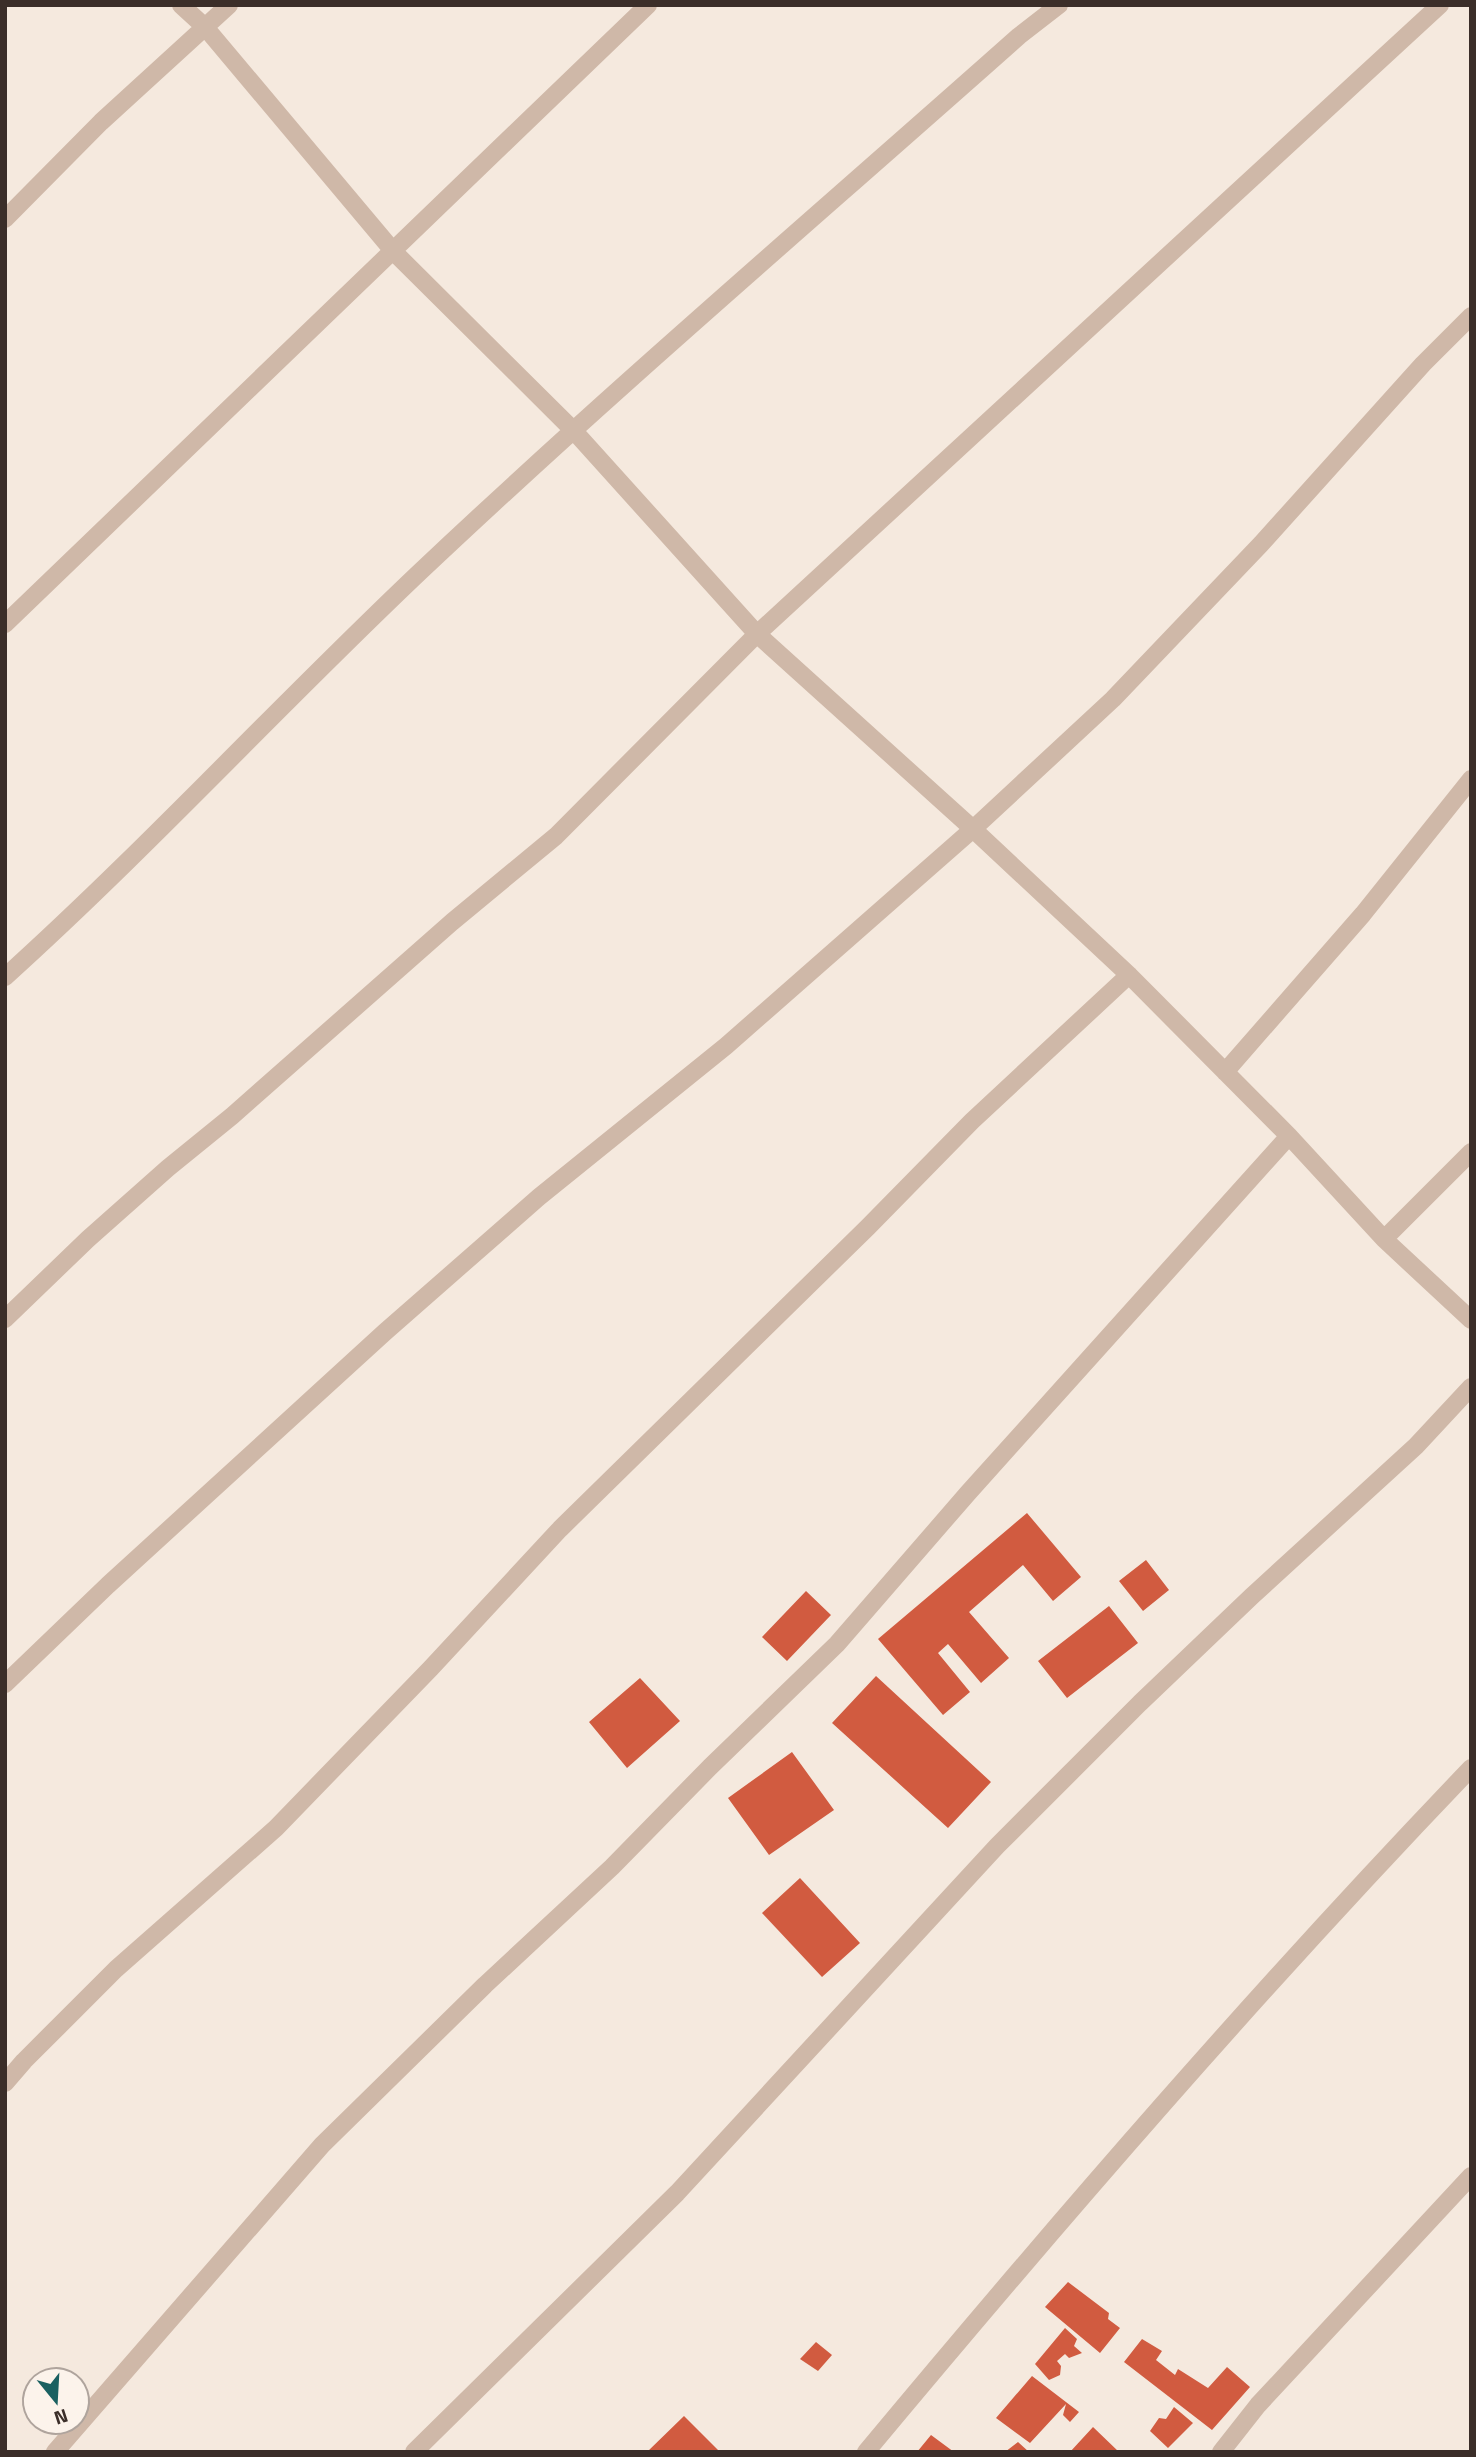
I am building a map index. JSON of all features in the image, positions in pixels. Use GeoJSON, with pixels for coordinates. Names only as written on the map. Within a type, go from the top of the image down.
{"type":"FeatureCollection","features":[{"type":"Feature","properties":{"kind":"street"},"geometry":{"type":"LineString","coordinates":[[181,5],[205,27],[394,252],[574,431],[757,634],[974,829],[1129,975],[1289,1136],[1384,1239],[1471,1320]]}},
{"type":"Feature","properties":{"kind":"street"},"geometry":{"type":"LineString","coordinates":[[5,219],[101,122],[229,5]]}},
{"type":"Feature","properties":{"kind":"street"},"geometry":{"type":"LineString","coordinates":[[5,624],[648,5]]}},
{"type":"Feature","properties":{"kind":"street"},"geometry":{"type":"LineString","coordinates":[[5,976],[161,830],[302,685],[435,558],[1019,36],[1059,5]]}},
{"type":"Feature","properties":{"kind":"street"},"geometry":{"type":"LineString","coordinates":[[5,1319],[88,1239],[168,1168],[232,1116],[452,922],[556,836],[757,634],[1440,5]]}},
{"type":"Feature","properties":{"kind":"street"},"geometry":{"type":"LineString","coordinates":[[5,1684],[271,1433],[451,1272],[726,1046],[974,829],[1113,699],[1261,544],[1423,364],[1471,316]]}},
{"type":"Feature","properties":{"kind":"street"},"geometry":{"type":"LineString","coordinates":[[1224,1072],[1363,914],[1471,779]]}},
{"type":"Feature","properties":{"kind":"street"},"geometry":{"type":"LineString","coordinates":[[5,2084],[24,2061],[116,1969],[276,1828],[431,1668],[560,1529],[868,1227],[972,1121],[1129,975]]}},
{"type":"Feature","properties":{"kind":"street"},"geometry":{"type":"LineString","coordinates":[[55,2452],[322,2145],[485,1985],[612,1867],[837,1644],[959,1502],[1289,1136]]}},
{"type":"Feature","properties":{"kind":"street"},"geometry":{"type":"LineString","coordinates":[[1384,1239],[1471,1152]]}},
{"type":"Feature","properties":{"kind":"street"},"geometry":{"type":"LineString","coordinates":[[414,2452],[677,2193],[997,1846],[1140,1703],[1416,1446],[1471,1387]]}},
{"type":"Feature","properties":{"kind":"street"},"geometry":{"type":"LineString","coordinates":[[866,2452],[1146,2122],[1374,1869],[1471,1768]]}},
{"type":"Feature","properties":{"kind":"street"},"geometry":{"type":"LineString","coordinates":[[1221,2452],[1258,2405],[1471,2176]]}},
{"type":"Feature","properties":{"kind":"building"},"geometry":{"type":"Polygon","coordinates":[[[1027,1513],[1081,1577],[1053,1601],[1023,1565],[969,1612],[1009,1658],[981,1683],[948,1644],[938,1653],[970,1692],[943,1715],[878,1639],[1027,1513]]]}},
{"type":"Feature","properties":{"kind":"building"},"geometry":{"type":"Polygon","coordinates":[[[1146,1560],[1169,1590],[1143,1611],[1119,1581],[1146,1560]]]}},
{"type":"Feature","properties":{"kind":"building"},"geometry":{"type":"Polygon","coordinates":[[[806,1591],[831,1615],[787,1661],[762,1637],[806,1591]]]}},
{"type":"Feature","properties":{"kind":"building"},"geometry":{"type":"Polygon","coordinates":[[[1109,1606],[1138,1643],[1067,1698],[1038,1661],[1109,1606]]]}},
{"type":"Feature","properties":{"kind":"building"},"geometry":{"type":"Polygon","coordinates":[[[876,1676],[991,1782],[948,1828],[832,1723],[876,1676]]]}},
{"type":"Feature","properties":{"kind":"building"},"geometry":{"type":"Polygon","coordinates":[[[640,1678],[680,1721],[627,1768],[589,1722],[640,1678]]]}},
{"type":"Feature","properties":{"kind":"building"},"geometry":{"type":"Polygon","coordinates":[[[792,1752],[834,1810],[769,1855],[728,1798],[792,1752]]]}},
{"type":"Feature","properties":{"kind":"building"},"geometry":{"type":"Polygon","coordinates":[[[800,1878],[860,1943],[822,1977],[762,1913],[800,1878]]]}},
{"type":"Feature","properties":{"kind":"building"},"geometry":{"type":"Polygon","coordinates":[[[1068,2282],[1109,2313],[1108,2319],[1120,2328],[1100,2353],[1045,2307],[1068,2282]]]}},
{"type":"Feature","properties":{"kind":"building"},"geometry":{"type":"Polygon","coordinates":[[[1065,2328],[1077,2339],[1074,2346],[1082,2353],[1069,2358],[1065,2354],[1057,2361],[1061,2366],[1060,2375],[1049,2380],[1035,2364],[1065,2328]]]}},
{"type":"Feature","properties":{"kind":"building"},"geometry":{"type":"Polygon","coordinates":[[[1142,2339],[1162,2351],[1156,2360],[1175,2375],[1178,2369],[1208,2388],[1227,2367],[1250,2387],[1212,2430],[1124,2362],[1142,2339]]]}},
{"type":"Feature","properties":{"kind":"building"},"geometry":{"type":"Polygon","coordinates":[[[816,2342],[832,2355],[818,2371],[800,2359],[816,2342]]]}},
{"type":"Feature","properties":{"kind":"building"},"geometry":{"type":"Polygon","coordinates":[[[1032,2376],[1079,2412],[1070,2422],[1063,2415],[1066,2404],[1030,2443],[996,2418],[1032,2376]]]}},
{"type":"Feature","properties":{"kind":"building"},"geometry":{"type":"Polygon","coordinates":[[[1174,2407],[1193,2423],[1168,2448],[1150,2431],[1159,2418],[1166,2419],[1174,2407]]]}},
{"type":"Feature","properties":{"kind":"building"},"geometry":{"type":"Polygon","coordinates":[[[684,2416],[720,2452],[647,2452],[684,2416]]]}},
{"type":"Feature","properties":{"kind":"building"},"geometry":{"type":"Polygon","coordinates":[[[1093,2427],[1119,2452],[1070,2452],[1093,2427]]]}},
{"type":"Feature","properties":{"kind":"building"},"geometry":{"type":"Polygon","coordinates":[[[931,2435],[954,2452],[917,2452],[931,2435]]]}},
{"type":"Feature","properties":{"kind":"building"},"geometry":{"type":"Polygon","coordinates":[[[1018,2442],[1029,2452],[1005,2452],[1018,2442]]]}}]}
